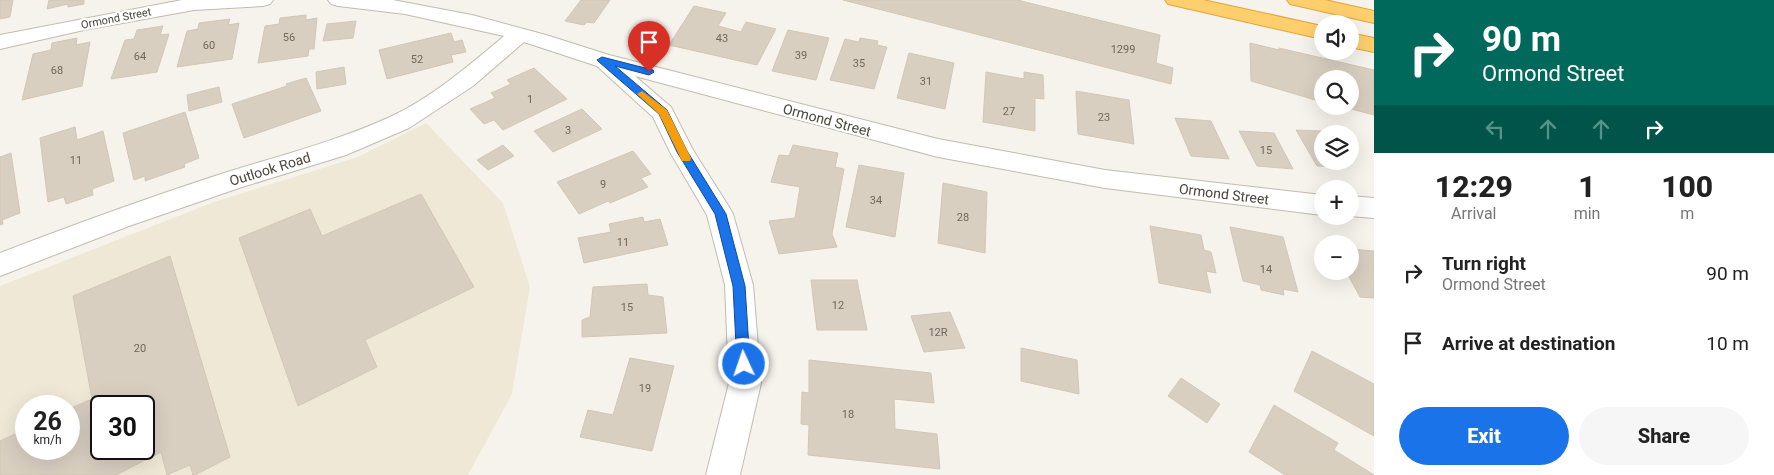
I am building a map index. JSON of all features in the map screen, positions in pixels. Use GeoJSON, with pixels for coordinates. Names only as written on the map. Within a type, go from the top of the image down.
{"type":"FeatureCollection","features":[{"type":"Feature","properties":{"kind":"highway"},"geometry":{"type":"LineString","coordinates":[[1175,0],[1314,32]]}},
{"type":"Feature","properties":{"kind":"highway"},"geometry":{"type":"LineString","coordinates":[[1298,0],[1374,17]]}},
{"type":"Feature","properties":{"kind":"highway"},"geometry":{"type":"LineString","coordinates":[[1359,42],[1374,45]]}},
{"type":"Feature","properties":{"kind":"street","name":"Ormond Street"},"geometry":{"type":"LineString","coordinates":[[0,42],[84,24],[194,4],[263,0]]}},
{"type":"Feature","properties":{"kind":"street","name":"Ormond Street"},"geometry":{"type":"LineString","coordinates":[[338,0],[367,2],[428,12],[520,34],[602,60],[938,148],[1105,179],[1314,204]]}},
{"type":"Feature","properties":{"kind":"street","name":"Outlook Road"},"geometry":{"type":"LineString","coordinates":[[0,265],[137,212],[230,181],[337,149],[400,122],[465,81],[520,34]]}},
{"type":"Feature","properties":{"kind":"street"},"geometry":{"type":"LineString","coordinates":[[602,60],[663,112],[682,152],[720,214],[739,286],[745,383],[723,475]]}},
{"type":"Feature","properties":{"kind":"street"},"geometry":{"type":"LineString","coordinates":[[1359,207],[1374,208]]}},
{"type":"Feature","properties":{"kind":"shaded area"},"geometry":{"type":"Polygon","coordinates":[[[426,123],[503,203],[530,287],[512,394],[468,475],[0,475],[0,286],[214,202],[358,157],[426,123]]]}},
{"type":"Feature","properties":{"kind":"building"},"geometry":{"type":"Polygon","coordinates":[[[0,0],[13,0],[10,17],[0,19],[0,0]]]}},
{"type":"Feature","properties":{"kind":"building"},"geometry":{"type":"Polygon","coordinates":[[[49,0],[84,0],[84,4],[68,7],[68,4],[47,9],[49,0]]]}},
{"type":"Feature","properties":{"kind":"building"},"geometry":{"type":"Polygon","coordinates":[[[581,0],[610,0],[594,23],[587,22],[584,25],[565,21],[581,0]]]}},
{"type":"Feature","properties":{"kind":"building"},"geometry":{"type":"Polygon","coordinates":[[[843,0],[1017,0],[1160,35],[1156,63],[1173,68],[1171,84],[843,0]]]}},
{"type":"Feature","properties":{"kind":"building"},"geometry":{"type":"Polygon","coordinates":[[[694,6],[726,13],[718,26],[741,32],[746,22],[776,29],[757,65],[669,45],[694,6]]]}},
{"type":"Feature","properties":{"kind":"building"},"geometry":{"type":"Polygon","coordinates":[[[306,15],[306,20],[317,18],[314,49],[309,49],[308,56],[258,63],[265,26],[279,24],[280,18],[306,15]]]}},
{"type":"Feature","properties":{"kind":"building"},"geometry":{"type":"Polygon","coordinates":[[[230,19],[228,25],[239,23],[232,59],[177,67],[187,31],[198,29],[199,23],[230,19]]]}},
{"type":"Feature","properties":{"kind":"building"},"geometry":{"type":"Polygon","coordinates":[[[356,21],[353,38],[323,41],[327,24],[356,21]]]}},
{"type":"Feature","properties":{"kind":"building"},"geometry":{"type":"Polygon","coordinates":[[[163,26],[160,35],[169,34],[157,72],[111,79],[125,40],[134,39],[137,30],[163,26]]]}},
{"type":"Feature","properties":{"kind":"building"},"geometry":{"type":"Polygon","coordinates":[[[788,30],[829,38],[816,80],[772,71],[788,30]]]}},
{"type":"Feature","properties":{"kind":"building"},"geometry":{"type":"Polygon","coordinates":[[[451,33],[454,42],[462,40],[466,52],[451,55],[453,62],[387,79],[379,50],[451,33]]]}},
{"type":"Feature","properties":{"kind":"building"},"geometry":{"type":"Polygon","coordinates":[[[77,38],[76,45],[90,42],[82,86],[22,100],[33,54],[51,50],[52,43],[77,38]]]}},
{"type":"Feature","properties":{"kind":"building"},"geometry":{"type":"Polygon","coordinates":[[[860,38],[878,41],[877,45],[887,47],[874,89],[830,80],[845,39],[859,42],[860,38]]]}},
{"type":"Feature","properties":{"kind":"building"},"geometry":{"type":"Polygon","coordinates":[[[1250,43],[1314,56],[1314,60],[1331,60],[1374,70],[1374,115],[1359,111],[1359,70],[1314,70],[1314,100],[1251,81],[1250,43]]]}},
{"type":"Feature","properties":{"kind":"building"},"geometry":{"type":"Polygon","coordinates":[[[909,53],[954,63],[945,109],[897,98],[909,53]]]}},
{"type":"Feature","properties":{"kind":"building"},"geometry":{"type":"Polygon","coordinates":[[[344,67],[346,84],[317,89],[316,72],[344,67]]]}},
{"type":"Feature","properties":{"kind":"building"},"geometry":{"type":"Polygon","coordinates":[[[534,68],[567,99],[503,130],[494,120],[484,124],[470,109],[495,98],[491,93],[511,84],[507,80],[534,68]]]}},
{"type":"Feature","properties":{"kind":"building"},"geometry":{"type":"Polygon","coordinates":[[[986,72],[1024,79],[1024,72],[1043,75],[1044,99],[1035,98],[1035,131],[983,122],[986,72]]]}},
{"type":"Feature","properties":{"kind":"building"},"geometry":{"type":"Polygon","coordinates":[[[306,78],[321,111],[244,138],[232,104],[306,78]]]}},
{"type":"Feature","properties":{"kind":"building"},"geometry":{"type":"Polygon","coordinates":[[[219,87],[222,102],[189,111],[187,95],[219,87]]]}},
{"type":"Feature","properties":{"kind":"building"},"geometry":{"type":"Polygon","coordinates":[[[1076,91],[1129,100],[1134,144],[1078,134],[1076,91]]]}},
{"type":"Feature","properties":{"kind":"building"},"geometry":{"type":"Polygon","coordinates":[[[582,109],[602,129],[553,152],[534,131],[582,109]]]}},
{"type":"Feature","properties":{"kind":"building"},"geometry":{"type":"Polygon","coordinates":[[[185,112],[199,158],[184,164],[185,167],[145,181],[145,176],[134,180],[123,133],[185,112]]]}},
{"type":"Feature","properties":{"kind":"building"},"geometry":{"type":"Polygon","coordinates":[[[1175,118],[1211,121],[1229,159],[1191,156],[1175,118]]]}},
{"type":"Feature","properties":{"kind":"building"},"geometry":{"type":"Polygon","coordinates":[[[75,127],[77,140],[103,131],[114,181],[92,189],[93,195],[66,204],[64,197],[48,202],[40,138],[75,127]]]}},
{"type":"Feature","properties":{"kind":"building"},"geometry":{"type":"Polygon","coordinates":[[[1296,130],[1314,131],[1314,161],[1296,130]]]}},
{"type":"Feature","properties":{"kind":"building"},"geometry":{"type":"Polygon","coordinates":[[[1239,131],[1274,133],[1293,169],[1257,166],[1239,131]]]}},
{"type":"Feature","properties":{"kind":"building"},"geometry":{"type":"Polygon","coordinates":[[[503,145],[514,156],[488,170],[477,160],[503,145]]]}},
{"type":"Feature","properties":{"kind":"building"},"geometry":{"type":"Polygon","coordinates":[[[793,145],[838,153],[835,167],[844,169],[832,234],[837,247],[779,254],[769,221],[795,218],[800,187],[771,182],[779,155],[789,156],[793,145]]]}},
{"type":"Feature","properties":{"kind":"building"},"geometry":{"type":"Polygon","coordinates":[[[633,151],[651,174],[641,178],[648,187],[610,203],[608,201],[579,214],[557,182],[633,151]]]}},
{"type":"Feature","properties":{"kind":"building"},"geometry":{"type":"Polygon","coordinates":[[[11,153],[20,213],[2,220],[3,224],[0,225],[0,157],[11,153]]]}},
{"type":"Feature","properties":{"kind":"building"},"geometry":{"type":"Polygon","coordinates":[[[859,165],[904,173],[895,237],[846,227],[859,165]]]}},
{"type":"Feature","properties":{"kind":"building"},"geometry":{"type":"Polygon","coordinates":[[[943,183],[987,192],[985,253],[938,243],[943,183]]]}},
{"type":"Feature","properties":{"kind":"building"},"geometry":{"type":"Polygon","coordinates":[[[421,194],[474,287],[365,340],[377,367],[298,406],[239,238],[310,209],[322,236],[421,194]]]}},
{"type":"Feature","properties":{"kind":"building"},"geometry":{"type":"Polygon","coordinates":[[[643,217],[644,222],[660,219],[668,245],[584,263],[578,238],[611,232],[609,224],[643,217]]]}},
{"type":"Feature","properties":{"kind":"building"},"geometry":{"type":"Polygon","coordinates":[[[1150,226],[1201,235],[1204,250],[1211,252],[1216,273],[1206,271],[1211,293],[1159,283],[1150,226]]]}},
{"type":"Feature","properties":{"kind":"building"},"geometry":{"type":"Polygon","coordinates":[[[1230,227],[1283,237],[1298,292],[1283,289],[1284,295],[1261,290],[1260,285],[1243,281],[1230,227]]]}},
{"type":"Feature","properties":{"kind":"building"},"geometry":{"type":"Polygon","coordinates":[[[1359,250],[1374,251],[1374,298],[1360,297],[1351,280],[1359,280],[1359,250]]]}},
{"type":"Feature","properties":{"kind":"building"},"geometry":{"type":"Polygon","coordinates":[[[170,256],[230,457],[195,475],[193,475],[190,465],[167,475],[161,452],[155,455],[155,395],[91,395],[73,296],[170,256]]]}},
{"type":"Feature","properties":{"kind":"building"},"geometry":{"type":"Polygon","coordinates":[[[811,280],[857,280],[867,330],[817,330],[811,280]]]}},
{"type":"Feature","properties":{"kind":"building"},"geometry":{"type":"Polygon","coordinates":[[[647,284],[648,295],[663,297],[667,333],[582,337],[582,320],[590,317],[593,287],[647,284]]]}},
{"type":"Feature","properties":{"kind":"building"},"geometry":{"type":"Polygon","coordinates":[[[950,312],[965,348],[924,352],[911,316],[950,312]]]}},
{"type":"Feature","properties":{"kind":"building"},"geometry":{"type":"Polygon","coordinates":[[[1021,348],[1077,360],[1079,394],[1021,381],[1021,348]]]}},
{"type":"Feature","properties":{"kind":"building"},"geometry":{"type":"Polygon","coordinates":[[[1312,351],[1374,384],[1374,436],[1294,391],[1312,351]]]}},
{"type":"Feature","properties":{"kind":"building"},"geometry":{"type":"Polygon","coordinates":[[[630,358],[674,366],[652,451],[580,437],[588,410],[613,415],[630,358]]]}},
{"type":"Feature","properties":{"kind":"building"},"geometry":{"type":"Polygon","coordinates":[[[809,360],[931,373],[934,403],[894,399],[895,429],[937,434],[940,469],[808,455],[809,425],[801,424],[802,392],[809,393],[809,360]]]}},
{"type":"Feature","properties":{"kind":"building"},"geometry":{"type":"Polygon","coordinates":[[[1181,378],[1220,404],[1207,423],[1168,396],[1181,378]]]}},
{"type":"Feature","properties":{"kind":"building"},"geometry":{"type":"Polygon","coordinates":[[[90,400],[90,460],[145,460],[116,475],[0,475],[0,441],[15,434],[15,460],[80,460],[80,404],[90,400]]]}},
{"type":"Feature","properties":{"kind":"building"},"geometry":{"type":"Polygon","coordinates":[[[1274,405],[1338,443],[1334,450],[1374,475],[1285,475],[1249,452],[1274,405]]]}},
{"type":"Feature","properties":{"kind":"slow traffic"},"geometry":{"type":"LineString","coordinates":[[642,94],[663,112],[686,158]]}},
{"type":"Feature","properties":{"kind":"route"},"geometry":{"type":"LineString","coordinates":[[649,72],[602,60],[663,112],[682,152],[720,214],[739,286],[744,364]]}}]}
